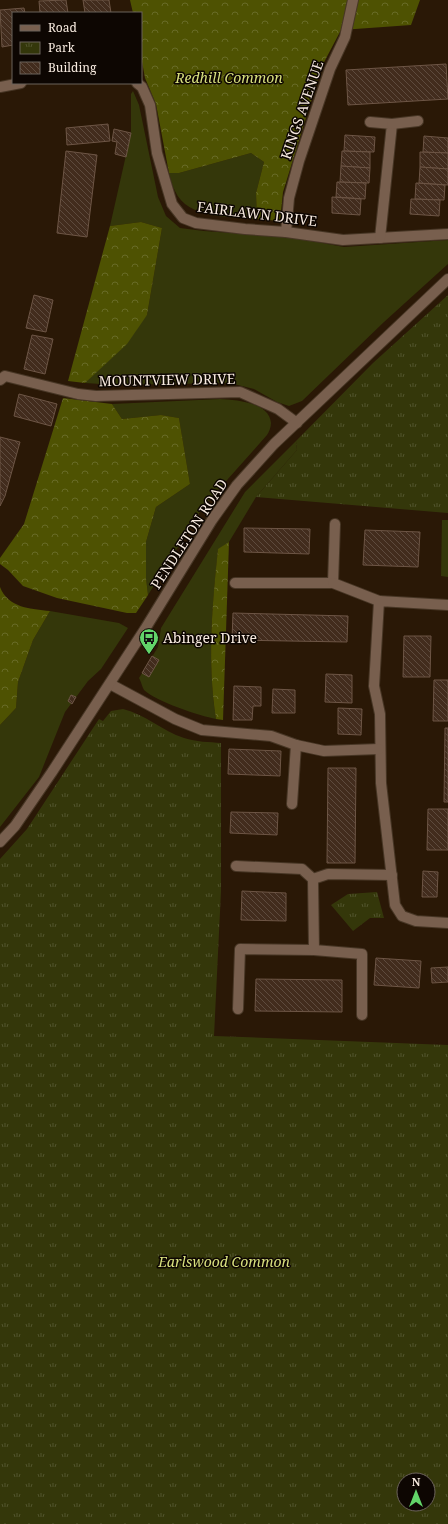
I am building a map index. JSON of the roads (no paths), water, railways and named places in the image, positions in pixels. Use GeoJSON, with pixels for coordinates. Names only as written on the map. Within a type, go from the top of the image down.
{"type":"FeatureCollection","features":[{"type":"Feature","properties":{"kind":"street","name":"KINGS AVENUE"},"geometry":{"type":"LineString","coordinates":[[286,232],[289,198],[299,161],[330,69],[345,37],[354,0]]}},
{"type":"Feature","properties":{"kind":"street"},"geometry":{"type":"LineString","coordinates":[[0,87],[16,84]]}},
{"type":"Feature","properties":{"kind":"street","name":"FAIRLAWN DRIVE"},"geometry":{"type":"LineString","coordinates":[[139,84],[142,87],[150,105],[157,153],[172,204],[183,218],[196,223],[286,232],[343,240],[448,234]]}},
{"type":"Feature","properties":{"kind":"street"},"geometry":{"type":"LineString","coordinates":[[370,122],[392,124],[418,121]]}},
{"type":"Feature","properties":{"kind":"street"},"geometry":{"type":"LineString","coordinates":[[380,238],[392,124]]}},
{"type":"Feature","properties":{"kind":"street","name":"PENDLETON ROAD"},"geometry":{"type":"LineString","coordinates":[[0,842],[15,826],[52,772],[110,684],[212,520],[229,496],[274,444],[448,280]]}},
{"type":"Feature","properties":{"kind":"street","name":"MOUNTVIEW DRIVE"},"geometry":{"type":"LineString","coordinates":[[0,380],[5,376],[78,394],[96,396],[240,392],[278,409],[297,423]]}},
{"type":"Feature","properties":{"kind":"street"},"geometry":{"type":"LineString","coordinates":[[333,583],[335,524]]}},
{"type":"Feature","properties":{"kind":"street"},"geometry":{"type":"LineString","coordinates":[[235,583],[333,583],[379,601],[448,605]]}},
{"type":"Feature","properties":{"kind":"street"},"geometry":{"type":"LineString","coordinates":[[379,601],[374,686],[380,714],[379,749],[381,783],[395,905],[402,916],[416,921],[448,923]]}},
{"type":"Feature","properties":{"kind":"street"},"geometry":{"type":"LineString","coordinates":[[110,684],[175,719],[202,730],[271,736],[324,751],[379,749]]}},
{"type":"Feature","properties":{"kind":"street"},"geometry":{"type":"LineString","coordinates":[[292,804],[296,744]]}},
{"type":"Feature","properties":{"kind":"street"},"geometry":{"type":"LineString","coordinates":[[236,866],[302,869],[313,879],[314,950]]}},
{"type":"Feature","properties":{"kind":"street"},"geometry":{"type":"LineString","coordinates":[[313,879],[328,874],[392,875]]}},
{"type":"Feature","properties":{"kind":"street"},"geometry":{"type":"LineString","coordinates":[[238,1009],[240,949],[314,950],[362,954],[362,1015]]}},
{"type":"Feature","properties":{"kind":"place","name":"Abinger Drive"},"geometry":{"type":"Point","coordinates":[149,655]}},
{"type":"Feature","properties":{"kind":"park label","name":"Redhill Common"},"geometry":{"type":"Point","coordinates":[229,78]}},
{"type":"Feature","properties":{"kind":"park label","name":"Earlswood Common"},"geometry":{"type":"Point","coordinates":[224,1262]}}]}
